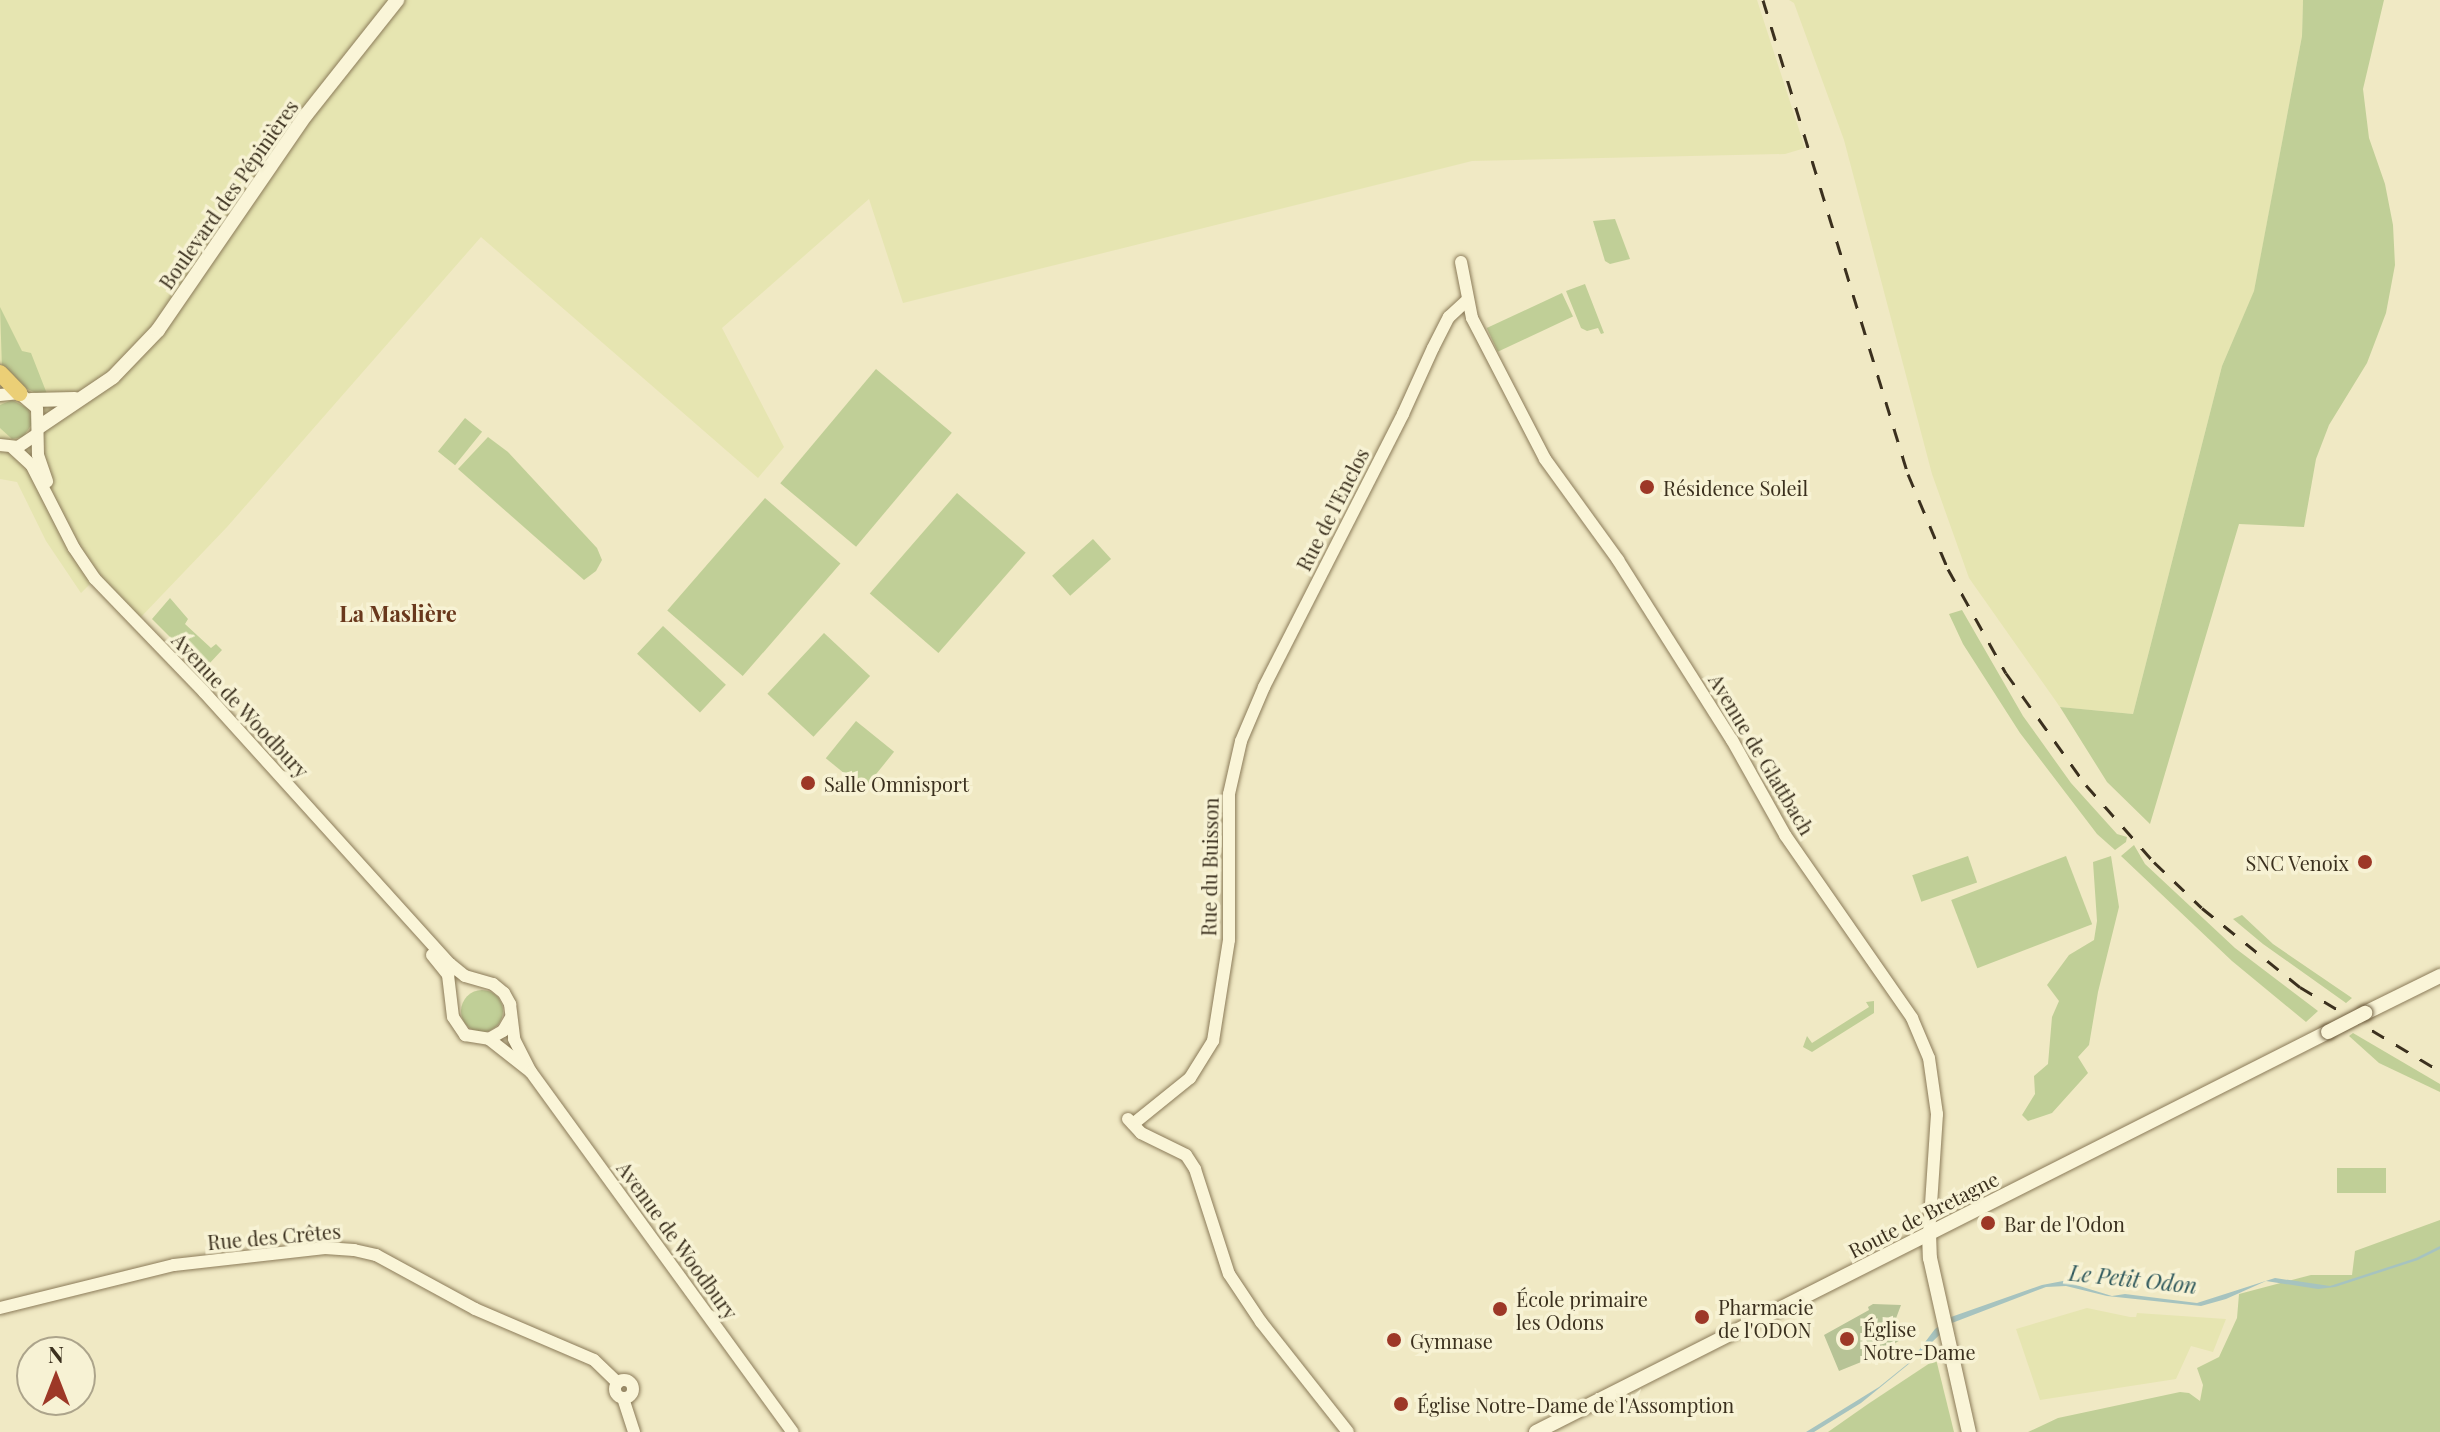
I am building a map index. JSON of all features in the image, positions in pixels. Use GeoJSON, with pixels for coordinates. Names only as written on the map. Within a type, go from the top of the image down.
{"type":"FeatureCollection","features":[{"type":"Feature","properties":{"kind":"highway"},"geometry":{"type":"LineString","coordinates":[[0,373],[25,396]]}},
{"type":"Feature","properties":{"kind":"main road","name":"Boulevard des Pépinières"},"geometry":{"type":"LineString","coordinates":[[38,430],[113,377],[158,330],[306,115],[397,0]]}},
{"type":"Feature","properties":{"kind":"main road"},"geometry":{"type":"LineString","coordinates":[[25,396],[47,402],[79,399]]}},
{"type":"Feature","properties":{"kind":"main road","name":"Route de Bretagne"},"geometry":{"type":"LineString","coordinates":[[1536,1432],[2440,976]]}},
{"type":"Feature","properties":{"kind":"main road"},"geometry":{"type":"LineString","coordinates":[[1929,1233],[1930,1258],[1969,1432]]}},
{"type":"Feature","properties":{"kind":"street","name":"Avenue de Glattbach"},"geometry":{"type":"LineString","coordinates":[[1461,262],[1471,317],[1545,459],[1618,560],[1732,740],[1785,835],[1897,996],[1923,1043],[1933,1080],[1937,1134],[1929,1233]]}},
{"type":"Feature","properties":{"kind":"street","name":"Rue de l'Enclos"},"geometry":{"type":"LineString","coordinates":[[1267,681],[1449,317],[1466,301]]}},
{"type":"Feature","properties":{"kind":"street","name":"Rue de l'Enclos"},"geometry":{"type":"LineString","coordinates":[[1433,354],[1453,326],[1471,317]]}},
{"type":"Feature","properties":{"kind":"street"},"geometry":{"type":"LineString","coordinates":[[0,395],[25,396]]}},
{"type":"Feature","properties":{"kind":"street","name":"Avenue de Woodbury"},"geometry":{"type":"LineString","coordinates":[[25,396],[39,412],[38,430],[44,474],[64,525]]}},
{"type":"Feature","properties":{"kind":"street","name":"Avenue de Woodbury"},"geometry":{"type":"LineString","coordinates":[[3,445],[24,445],[38,430]]}},
{"type":"Feature","properties":{"kind":"street","name":"Avenue de Woodbury"},"geometry":{"type":"LineString","coordinates":[[3,445],[32,466],[95,579],[214,703],[457,971],[480,982],[493,984],[504,993],[514,1039],[531,1072],[793,1432]]}},
{"type":"Feature","properties":{"kind":"street","name":"Rue du Buisson"},"geometry":{"type":"LineString","coordinates":[[1267,681],[1241,741],[1230,782],[1229,940],[1216,1029],[1205,1058],[1190,1078],[1130,1121],[1145,1135],[1179,1150],[1195,1169],[1229,1274],[1348,1432]]}},
{"type":"Feature","properties":{"kind":"street","name":"Avenue de Woodbury"},"geometry":{"type":"LineString","coordinates":[[397,908],[448,975],[454,1002],[453,1017],[459,1030],[476,1040],[489,1039],[531,1072]]}},
{"type":"Feature","properties":{"kind":"street"},"geometry":{"type":"LineString","coordinates":[[454,1002],[461,990],[480,982]]}},
{"type":"Feature","properties":{"kind":"street"},"geometry":{"type":"LineString","coordinates":[[489,1039],[503,1031],[510,1017]]}},
{"type":"Feature","properties":{"kind":"street","name":"Rue des Crêtes"},"geometry":{"type":"LineString","coordinates":[[0,1308],[174,1265],[325,1248],[354,1250],[376,1255],[475,1309],[594,1360],[618,1383],[616,1392],[623,1398],[634,1432]]}},
{"type":"Feature","properties":{"kind":"green space"},"geometry":{"type":"Polygon","coordinates":[[[0,0],[1757,0],[1805,148],[1785,154],[1472,161],[903,303],[869,199],[722,328],[784,447],[758,478],[481,237],[227,527],[140,618],[95,579],[81,593],[46,541],[17,482],[0,479],[0,0]]]}},
{"type":"Feature","properties":{"kind":"green space"},"geometry":{"type":"Polygon","coordinates":[[[1789,0],[2303,0],[2302,36],[2254,292],[2222,366],[2133,714],[2060,707],[1969,578],[1932,474],[1844,140],[1794,3],[1789,0]]]}},
{"type":"Feature","properties":{"kind":"green space"},"geometry":{"type":"Polygon","coordinates":[[[2303,0],[2384,0],[2363,89],[2369,138],[2385,184],[2393,225],[2395,265],[2386,313],[2367,363],[2329,425],[2316,459],[2304,527],[2239,524],[2150,824],[2107,782],[2060,707],[2133,714],[2222,366],[2254,291],[2302,36],[2303,0]]]}},
{"type":"Feature","properties":{"kind":"green space"},"geometry":{"type":"Polygon","coordinates":[[[1615,219],[1630,259],[1610,264],[1605,261],[1593,221],[1615,219]]]}},
{"type":"Feature","properties":{"kind":"green space"},"geometry":{"type":"Polygon","coordinates":[[[1585,284],[1604,333],[1601,334],[1598,328],[1587,331],[1581,328],[1566,291],[1585,284]]]}},
{"type":"Feature","properties":{"kind":"green space"},"geometry":{"type":"Polygon","coordinates":[[[1562,293],[1573,317],[1498,352],[1487,328],[1562,293]]]}},
{"type":"Feature","properties":{"kind":"green space"},"geometry":{"type":"Polygon","coordinates":[[[0,307],[22,351],[31,353],[49,399],[23,387],[2,369],[0,307]]]}},
{"type":"Feature","properties":{"kind":"green space"},"geometry":{"type":"Polygon","coordinates":[[[876,369],[952,433],[856,547],[780,483],[876,369]]]}},
{"type":"Feature","properties":{"kind":"green space"},"geometry":{"type":"Polygon","coordinates":[[[12,400],[29,409],[32,424],[23,437],[12,439],[0,428],[0,405],[12,400]]]}},
{"type":"Feature","properties":{"kind":"green space"},"geometry":{"type":"Polygon","coordinates":[[[465,418],[482,432],[455,465],[438,451],[465,418]]]}},
{"type":"Feature","properties":{"kind":"green space"},"geometry":{"type":"Polygon","coordinates":[[[488,437],[508,452],[597,548],[602,560],[596,571],[584,580],[458,469],[488,437]]]}},
{"type":"Feature","properties":{"kind":"green space"},"geometry":{"type":"Polygon","coordinates":[[[957,493],[1026,553],[938,653],[870,593],[957,493]]]}},
{"type":"Feature","properties":{"kind":"green space"},"geometry":{"type":"Polygon","coordinates":[[[765,498],[840,564],[743,676],[667,610],[765,498]]]}},
{"type":"Feature","properties":{"kind":"green space"},"geometry":{"type":"Polygon","coordinates":[[[1093,539],[1111,559],[1070,596],[1052,576],[1093,539]]]}},
{"type":"Feature","properties":{"kind":"green space"},"geometry":{"type":"Polygon","coordinates":[[[170,598],[188,619],[185,624],[211,648],[216,644],[222,650],[208,665],[200,667],[152,619],[170,598]]]}},
{"type":"Feature","properties":{"kind":"green space"},"geometry":{"type":"Polygon","coordinates":[[[1962,610],[2023,716],[2071,783],[2117,834],[2127,837],[2126,842],[2115,850],[2097,834],[2020,733],[1963,644],[1949,614],[1962,610]]]}},
{"type":"Feature","properties":{"kind":"green space"},"geometry":{"type":"Polygon","coordinates":[[[663,626],[726,685],[700,712],[637,654],[663,626]]]}},
{"type":"Feature","properties":{"kind":"green space"},"geometry":{"type":"Polygon","coordinates":[[[824,633],[870,676],[813,737],[767,694],[824,633]]]}},
{"type":"Feature","properties":{"kind":"green space"},"geometry":{"type":"Polygon","coordinates":[[[856,721],[894,752],[864,789],[826,758],[856,721]]]}},
{"type":"Feature","properties":{"kind":"green space"},"geometry":{"type":"Polygon","coordinates":[[[2134,845],[2145,864],[2235,948],[2318,1011],[2306,1022],[2232,961],[2121,856],[2134,845]]]}},
{"type":"Feature","properties":{"kind":"green space"},"geometry":{"type":"Polygon","coordinates":[[[1968,856],[1977,882],[1921,902],[1912,875],[1968,856]]]}},
{"type":"Feature","properties":{"kind":"green space"},"geometry":{"type":"Polygon","coordinates":[[[2066,856],[2092,924],[1977,968],[1951,900],[2066,856]]]}},
{"type":"Feature","properties":{"kind":"green space"},"geometry":{"type":"Polygon","coordinates":[[[2111,856],[2119,907],[2098,992],[2089,1045],[2078,1057],[2088,1073],[2052,1113],[2028,1121],[2022,1115],[2035,1094],[2034,1076],[2048,1064],[2052,1017],[2059,1001],[2047,985],[2069,955],[2094,940],[2097,921],[2093,862],[2111,856]]]}},
{"type":"Feature","properties":{"kind":"green space"},"geometry":{"type":"Polygon","coordinates":[[[2242,915],[2273,944],[2352,998],[2346,1003],[2263,944],[2233,919],[2242,915]]]}},
{"type":"Feature","properties":{"kind":"green space"},"geometry":{"type":"Polygon","coordinates":[[[482,990],[497,996],[503,1011],[497,1026],[482,1032],[467,1026],[461,1011],[467,996],[482,990]]]}},
{"type":"Feature","properties":{"kind":"green space"},"geometry":{"type":"Polygon","coordinates":[[[1874,1001],[1874,1013],[1812,1052],[1803,1047],[1807,1036],[1812,1043],[1869,1007],[1866,1002],[1874,1001]]]}},
{"type":"Feature","properties":{"kind":"green space"},"geometry":{"type":"Polygon","coordinates":[[[2353,1033],[2440,1084],[2440,1092],[2379,1063],[2349,1036],[2353,1033]]]}},
{"type":"Feature","properties":{"kind":"green space"},"geometry":{"type":"Polygon","coordinates":[[[2337,1168],[2386,1168],[2386,1193],[2337,1193],[2337,1168]]]}},
{"type":"Feature","properties":{"kind":"green space"},"geometry":{"type":"Polygon","coordinates":[[[2440,1220],[2440,1432],[2028,1432],[2058,1418],[2180,1392],[2189,1393],[2200,1401],[2203,1385],[2197,1368],[2219,1357],[2237,1318],[2239,1294],[2311,1275],[2352,1275],[2355,1251],[2440,1220]]]}},
{"type":"Feature","properties":{"kind":"green space"},"geometry":{"type":"Polygon","coordinates":[[[1873,1304],[1901,1305],[1895,1321],[1912,1332],[1876,1356],[1839,1371],[1824,1335],[1869,1310],[1868,1307],[1873,1304]]]}},
{"type":"Feature","properties":{"kind":"green space"},"geometry":{"type":"Polygon","coordinates":[[[2087,1308],[2130,1317],[2136,1317],[2137,1313],[2226,1319],[2213,1352],[2191,1346],[2176,1379],[2040,1400],[2016,1329],[2087,1308]]]}},
{"type":"Feature","properties":{"kind":"green space"},"geometry":{"type":"Polygon","coordinates":[[[1936,1359],[1954,1432],[1828,1432],[1868,1404],[1936,1359]]]}},
{"type":"Feature","properties":{"kind":"water"},"geometry":{"type":"Polygon","coordinates":[[[2440,1246],[2440,1249],[2418,1260],[2335,1287],[2318,1289],[2266,1281],[2226,1299],[2201,1306],[2107,1296],[2066,1286],[2046,1287],[1952,1323],[1910,1363],[1861,1403],[1814,1432],[1806,1432],[1879,1387],[1910,1362],[1935,1329],[1951,1317],[2042,1285],[2063,1281],[2112,1296],[2125,1294],[2197,1303],[2275,1278],[2330,1286],[2416,1258],[2440,1246]]]}},
{"type":"Feature","properties":{"kind":"railway"},"geometry":{"type":"LineString","coordinates":[[1763,0],[1908,474],[1948,569],[2006,673],[2086,785],[2154,862],[2202,908],[2300,987],[2440,1071]]}},
{"type":"Feature","properties":{"kind":"place","name":"Résidence Soleil"},"geometry":{"type":"Point","coordinates":[1647,487]}},
{"type":"Feature","properties":{"kind":"place","name":"Salle Omnisport"},"geometry":{"type":"Point","coordinates":[808,783]}},
{"type":"Feature","properties":{"kind":"place","name":"SNC Venoix"},"geometry":{"type":"Point","coordinates":[2365,862]}},
{"type":"Feature","properties":{"kind":"place","name":"Bar de l'Odon"},"geometry":{"type":"Point","coordinates":[1988,1223]}},
{"type":"Feature","properties":{"kind":"place","name":"École primaire les Odons"},"geometry":{"type":"Point","coordinates":[1500,1309]}},
{"type":"Feature","properties":{"kind":"place","name":"Pharmacie de l'ODON"},"geometry":{"type":"Point","coordinates":[1702,1317]}},
{"type":"Feature","properties":{"kind":"place","name":"Église Notre-Dame"},"geometry":{"type":"Point","coordinates":[1847,1339]}},
{"type":"Feature","properties":{"kind":"place","name":"Gymnase"},"geometry":{"type":"Point","coordinates":[1394,1340]}},
{"type":"Feature","properties":{"kind":"place","name":"Église Notre-Dame de l'Assomption"},"geometry":{"type":"Point","coordinates":[1401,1404]}},
{"type":"Feature","properties":{"kind":"district","name":"La Maslière"},"geometry":{"type":"Point","coordinates":[398,614]}},
{"type":"Feature","properties":{"kind":"water label","name":"Le Petit Odon"},"geometry":{"type":"Point","coordinates":[2133,1279]}}]}
